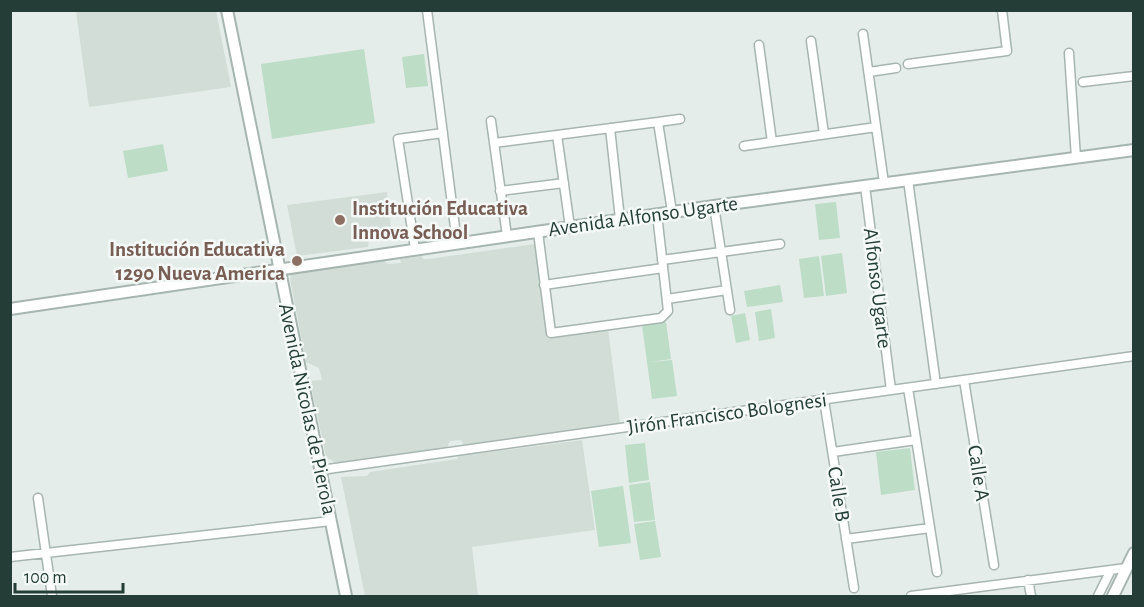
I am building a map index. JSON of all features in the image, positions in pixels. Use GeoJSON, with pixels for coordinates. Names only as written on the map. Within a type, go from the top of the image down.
{"type":"FeatureCollection","features":[{"type":"Feature","properties":{"kind":"street","name":"Avenida Nicolas de Pierola"},"geometry":{"type":"LineString","coordinates":[[226,10],[346,597]]}},
{"type":"Feature","properties":{"kind":"street"},"geometry":{"type":"LineString","coordinates":[[427,10],[457,243]]}},
{"type":"Feature","properties":{"kind":"street"},"geometry":{"type":"LineString","coordinates":[[908,64],[1007,51],[1002,10]]}},
{"type":"Feature","properties":{"kind":"street"},"geometry":{"type":"LineString","coordinates":[[863,33],[884,183]]}},
{"type":"Feature","properties":{"kind":"street"},"geometry":{"type":"LineString","coordinates":[[811,41],[824,134]]}},
{"type":"Feature","properties":{"kind":"street"},"geometry":{"type":"LineString","coordinates":[[759,45],[772,142]]}},
{"type":"Feature","properties":{"kind":"street"},"geometry":{"type":"LineString","coordinates":[[1069,53],[1076,158]]}},
{"type":"Feature","properties":{"kind":"street"},"geometry":{"type":"LineString","coordinates":[[869,72],[896,68]]}},
{"type":"Feature","properties":{"kind":"street"},"geometry":{"type":"LineString","coordinates":[[1083,82],[1134,76]]}},
{"type":"Feature","properties":{"kind":"street"},"geometry":{"type":"LineString","coordinates":[[494,143],[680,119]]}},
{"type":"Feature","properties":{"kind":"street"},"geometry":{"type":"LineString","coordinates":[[491,121],[507,236]]}},
{"type":"Feature","properties":{"kind":"street"},"geometry":{"type":"LineString","coordinates":[[658,122],[672,212]]}},
{"type":"Feature","properties":{"kind":"street"},"geometry":{"type":"LineString","coordinates":[[744,146],[876,127]]}},
{"type":"Feature","properties":{"kind":"street"},"geometry":{"type":"LineString","coordinates":[[610,128],[620,219]]}},
{"type":"Feature","properties":{"kind":"street"},"geometry":{"type":"LineString","coordinates":[[415,249],[398,139],[443,133]]}},
{"type":"Feature","properties":{"kind":"street"},"geometry":{"type":"LineString","coordinates":[[557,135],[570,227]]}},
{"type":"Feature","properties":{"kind":"street","name":"Avenida Alfonso Ugarte"},"geometry":{"type":"LineString","coordinates":[[10,309],[620,219],[1134,150]]}},
{"type":"Feature","properties":{"kind":"street"},"geometry":{"type":"LineString","coordinates":[[908,180],[936,384]]}},
{"type":"Feature","properties":{"kind":"street"},"geometry":{"type":"LineString","coordinates":[[500,191],[564,183]]}},
{"type":"Feature","properties":{"kind":"street","name":"Alfonso Ugarte"},"geometry":{"type":"LineString","coordinates":[[865,186],[891,390]]}},
{"type":"Feature","properties":{"kind":"street"},"geometry":{"type":"LineString","coordinates":[[714,206],[730,310]]}},
{"type":"Feature","properties":{"kind":"street"},"geometry":{"type":"LineString","coordinates":[[538,232],[550,333],[661,318],[668,311],[657,214]]}},
{"type":"Feature","properties":{"kind":"street"},"geometry":{"type":"LineString","coordinates":[[544,285],[721,252],[780,244]]}},
{"type":"Feature","properties":{"kind":"street"},"geometry":{"type":"LineString","coordinates":[[667,299],[727,290]]}},
{"type":"Feature","properties":{"kind":"street","name":"Jirón Francisco Bolognesi"},"geometry":{"type":"LineString","coordinates":[[321,470],[1134,357]]}},
{"type":"Feature","properties":{"kind":"street","name":"Calle A"},"geometry":{"type":"LineString","coordinates":[[964,380],[994,565]]}},
{"type":"Feature","properties":{"kind":"street"},"geometry":{"type":"LineString","coordinates":[[908,388],[937,572]]}},
{"type":"Feature","properties":{"kind":"street","name":"Calle B"},"geometry":{"type":"LineString","coordinates":[[824,399],[854,588]]}},
{"type":"Feature","properties":{"kind":"street"},"geometry":{"type":"LineString","coordinates":[[833,452],[916,441]]}},
{"type":"Feature","properties":{"kind":"street"},"geometry":{"type":"LineString","coordinates":[[38,498],[52,597]]}},
{"type":"Feature","properties":{"kind":"street"},"geometry":{"type":"LineString","coordinates":[[10,557],[331,520]]}},
{"type":"Feature","properties":{"kind":"street"},"geometry":{"type":"LineString","coordinates":[[846,539],[930,528]]}},
{"type":"Feature","properties":{"kind":"street"},"geometry":{"type":"LineString","coordinates":[[1113,597],[1134,552]]}},
{"type":"Feature","properties":{"kind":"street"},"geometry":{"type":"LineString","coordinates":[[911,597],[1126,568]]}},
{"type":"Feature","properties":{"kind":"street"},"geometry":{"type":"LineString","coordinates":[[1098,597],[1111,570]]}},
{"type":"Feature","properties":{"kind":"street"},"geometry":{"type":"LineString","coordinates":[[1028,580],[1031,597]]}},
{"type":"Feature","properties":{"kind":"shaded area"},"geometry":{"type":"Polygon","coordinates":[[[76,11],[216,11],[231,87],[89,107],[76,11]]]}},
{"type":"Feature","properties":{"kind":"shaded area","name":"Institución Educativa Innova School"},"geometry":{"type":"Polygon","coordinates":[[[387,192],[392,236],[369,239],[368,247],[297,256],[287,205],[387,192]]]}},
{"type":"Feature","properties":{"kind":"shaded area"},"geometry":{"type":"Polygon","coordinates":[[[535,244],[547,336],[608,328],[620,423],[464,445],[461,440],[450,441],[447,448],[336,463],[326,457],[310,381],[322,380],[319,368],[306,362],[290,279],[292,274],[383,260],[388,264],[401,263],[400,259],[422,256],[423,259],[428,259],[535,244]]]}},
{"type":"Feature","properties":{"kind":"shaded area"},"geometry":{"type":"Polygon","coordinates":[[[582,440],[595,530],[472,547],[478,596],[365,596],[341,477],[367,476],[370,472],[457,459],[459,456],[582,440]]]}},
{"type":"Feature","properties":{"kind":"green space"},"geometry":{"type":"Polygon","coordinates":[[[364,49],[375,123],[272,139],[261,64],[364,49]]]}},
{"type":"Feature","properties":{"kind":"green space"},"geometry":{"type":"Polygon","coordinates":[[[424,54],[428,86],[406,88],[402,57],[424,54]]]}},
{"type":"Feature","properties":{"kind":"green space"},"geometry":{"type":"Polygon","coordinates":[[[163,144],[168,171],[128,178],[123,151],[163,144]]]}},
{"type":"Feature","properties":{"kind":"green space"},"geometry":{"type":"Polygon","coordinates":[[[836,202],[840,238],[819,240],[815,204],[836,202]]]}},
{"type":"Feature","properties":{"kind":"green space"},"geometry":{"type":"Polygon","coordinates":[[[842,253],[847,293],[826,296],[821,256],[842,253]]]}},
{"type":"Feature","properties":{"kind":"green space"},"geometry":{"type":"Polygon","coordinates":[[[819,256],[824,296],[804,298],[799,259],[819,256]]]}},
{"type":"Feature","properties":{"kind":"green space"},"geometry":{"type":"Polygon","coordinates":[[[780,285],[783,302],[747,307],[744,291],[780,285]]]}},
{"type":"Feature","properties":{"kind":"green space"},"geometry":{"type":"Polygon","coordinates":[[[771,309],[775,338],[759,341],[755,312],[771,309]]]}},
{"type":"Feature","properties":{"kind":"green space"},"geometry":{"type":"Polygon","coordinates":[[[745,313],[750,340],[736,343],[731,316],[745,313]]]}},
{"type":"Feature","properties":{"kind":"green space"},"geometry":{"type":"Polygon","coordinates":[[[666,322],[671,359],[650,362],[672,360],[677,396],[652,399],[642,325],[666,322]]]}},
{"type":"Feature","properties":{"kind":"green space"},"geometry":{"type":"Polygon","coordinates":[[[645,443],[649,480],[629,483],[625,445],[645,443]]]}},
{"type":"Feature","properties":{"kind":"green space"},"geometry":{"type":"Polygon","coordinates":[[[910,448],[915,490],[881,495],[876,452],[910,448]]]}},
{"type":"Feature","properties":{"kind":"green space"},"geometry":{"type":"Polygon","coordinates":[[[650,482],[655,520],[634,522],[629,485],[650,482]]]}},
{"type":"Feature","properties":{"kind":"green space"},"geometry":{"type":"Polygon","coordinates":[[[623,486],[631,543],[599,547],[591,491],[623,486]]]}},
{"type":"Feature","properties":{"kind":"green space"},"geometry":{"type":"Polygon","coordinates":[[[655,521],[661,557],[640,560],[634,524],[655,521]]]}},
{"type":"Feature","properties":{"kind":"place","name":"Institución Educativa Innova School"},"geometry":{"type":"Point","coordinates":[340,220]}},
{"type":"Feature","properties":{"kind":"place","name":"Institución Educativa 1290 Nueva America"},"geometry":{"type":"Point","coordinates":[297,261]}}]}
